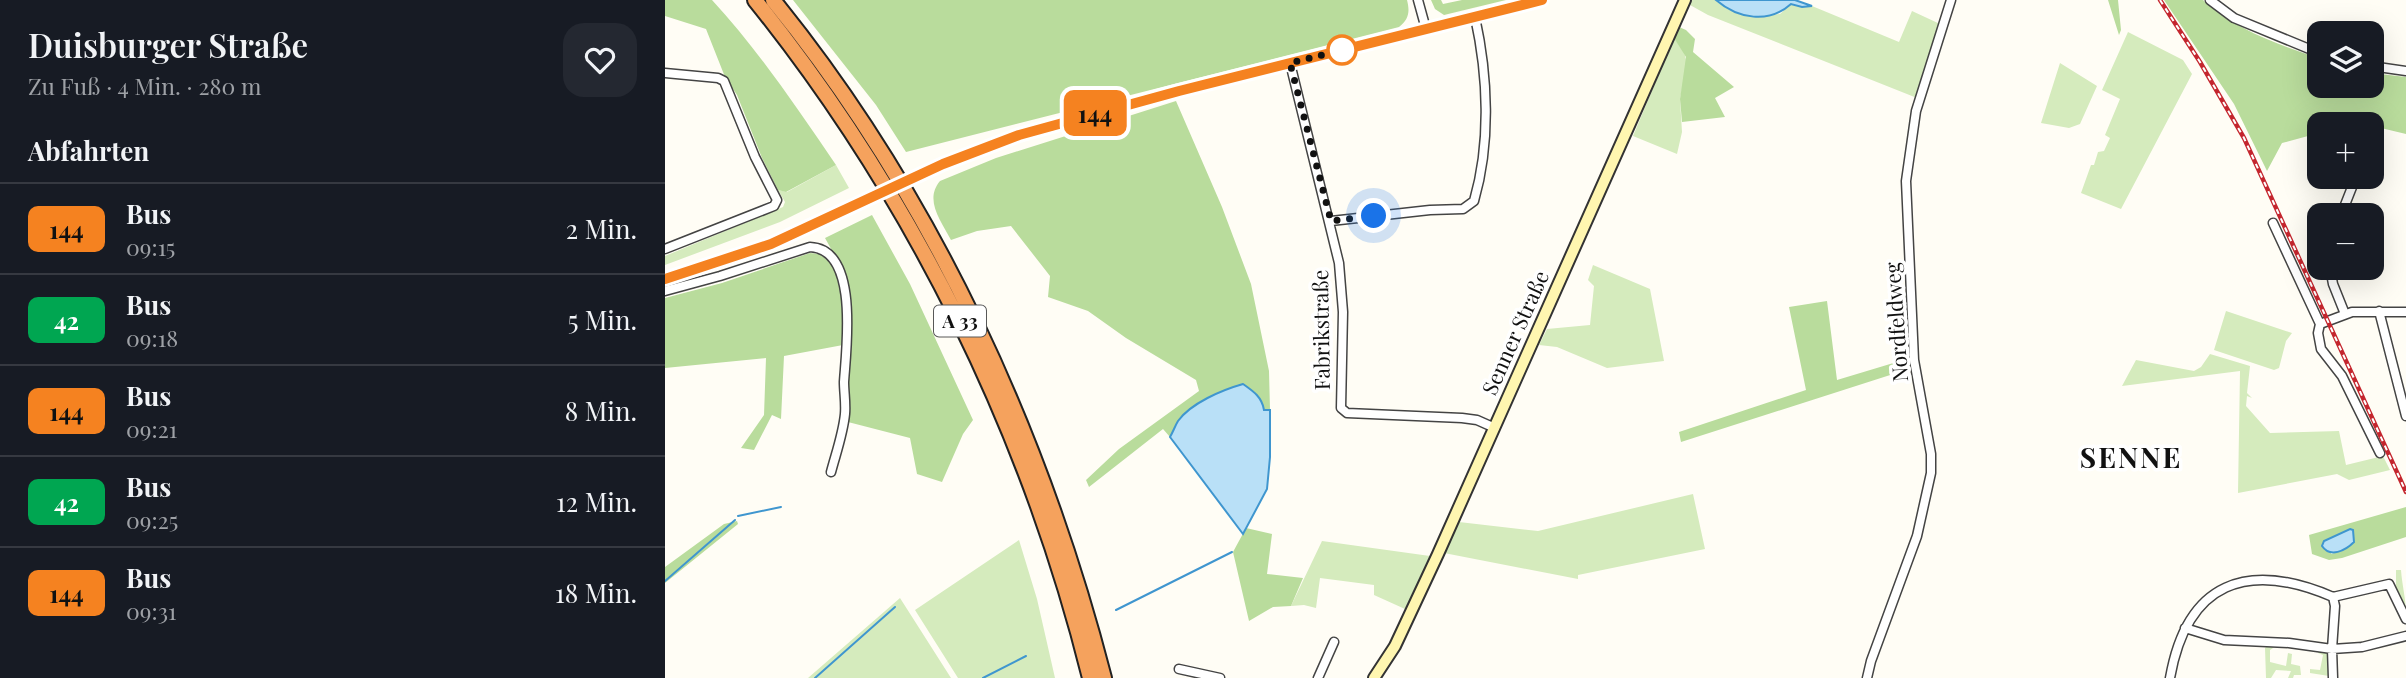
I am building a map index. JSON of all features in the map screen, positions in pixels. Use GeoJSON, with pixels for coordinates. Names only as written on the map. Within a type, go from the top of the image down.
{"type":"FeatureCollection","features":[{"type":"Feature","properties":{"kind":"highway","name":"A 33"},"geometry":{"type":"LineString","coordinates":[[755,0],[784,36],[849,129],[902,215],[970,340],[996,397],[1040,510],[1061,570],[1090,678]]}},
{"type":"Feature","properties":{"kind":"highway","name":"A 33"},"geometry":{"type":"LineString","coordinates":[[773,0],[862,122],[944,259],[1007,393],[1052,505],[1104,678]]}},
{"type":"Feature","properties":{"kind":"street"},"geometry":{"type":"LineString","coordinates":[[1419,0],[1426,29]]}},
{"type":"Feature","properties":{"kind":"street"},"geometry":{"type":"LineString","coordinates":[[665,279],[754,251],[918,176],[1019,135],[1542,0]]}},
{"type":"Feature","properties":{"kind":"street","name":"Senner Straße"},"geometry":{"type":"LineString","coordinates":[[1374,678],[1403,630],[1685,0]]}},
{"type":"Feature","properties":{"kind":"street","name":"Nordfeldweg"},"geometry":{"type":"LineString","coordinates":[[1867,678],[1917,536],[1931,473],[1931,454],[1914,360],[1906,181],[1916,111],[1951,0]]}},
{"type":"Feature","properties":{"kind":"street"},"geometry":{"type":"LineString","coordinates":[[2210,0],[2234,18],[2307,48]]}},
{"type":"Feature","properties":{"kind":"street"},"geometry":{"type":"LineString","coordinates":[[1331,221],[1462,209],[1474,201],[1483,147],[1486,93],[1481,41],[1475,17]]}},
{"type":"Feature","properties":{"kind":"street","name":"Fabrikstraße"},"geometry":{"type":"LineString","coordinates":[[1290,63],[1331,221],[1342,293],[1341,408],[1347,412],[1462,418],[1495,428]]}},
{"type":"Feature","properties":{"kind":"street"},"geometry":{"type":"LineString","coordinates":[[2384,68],[2406,71]]}},
{"type":"Feature","properties":{"kind":"street"},"geometry":{"type":"LineString","coordinates":[[665,73],[718,78],[727,83],[755,157],[777,197],[774,205],[665,249]]}},
{"type":"Feature","properties":{"kind":"street"},"geometry":{"type":"LineString","coordinates":[[2273,223],[2320,324],[2318,333],[2321,349],[2342,376],[2380,453]]}},
{"type":"Feature","properties":{"kind":"street"},"geometry":{"type":"LineString","coordinates":[[665,290],[720,276],[810,247],[819,248],[828,255],[839,271],[847,298],[845,413],[831,472]]}},
{"type":"Feature","properties":{"kind":"street"},"geometry":{"type":"LineString","coordinates":[[2332,280],[2345,314]]}},
{"type":"Feature","properties":{"kind":"street"},"geometry":{"type":"LineString","coordinates":[[2379,312],[2406,416]]}},
{"type":"Feature","properties":{"kind":"street"},"geometry":{"type":"LineString","coordinates":[[2320,324],[2345,314],[2406,312]]}},
{"type":"Feature","properties":{"kind":"street"},"geometry":{"type":"LineString","coordinates":[[2170,678],[2185,628],[2195,612],[2207,597],[2231,584],[2243,581],[2279,582],[2333,597],[2389,584],[2406,619]]}},
{"type":"Feature","properties":{"kind":"street"},"geometry":{"type":"LineString","coordinates":[[2333,597],[2333,678]]}},
{"type":"Feature","properties":{"kind":"street"},"geometry":{"type":"LineString","coordinates":[[2185,628],[2224,640],[2289,643],[2332,649],[2362,646],[2406,636]]}},
{"type":"Feature","properties":{"kind":"street"},"geometry":{"type":"LineString","coordinates":[[1318,678],[1333,642]]}},
{"type":"Feature","properties":{"kind":"street"},"geometry":{"type":"LineString","coordinates":[[1179,670],[1220,678]]}},
{"type":"Feature","properties":{"kind":"green space"},"geometry":{"type":"Polygon","coordinates":[[[665,0],[712,0],[762,60],[836,165],[786,192],[778,190],[737,95],[725,77],[706,29],[665,16],[665,0]]]}},
{"type":"Feature","properties":{"kind":"green space"},"geometry":{"type":"Polygon","coordinates":[[[793,0],[1407,0],[1408,12],[1407,18],[1399,27],[906,152],[876,105],[793,0]]]}},
{"type":"Feature","properties":{"kind":"green space"},"geometry":{"type":"Polygon","coordinates":[[[1431,0],[1441,0],[1443,4],[1462,0],[1506,0],[1444,15],[1435,9],[1431,0]]]}},
{"type":"Feature","properties":{"kind":"green space"},"geometry":{"type":"Polygon","coordinates":[[[1692,0],[1716,0],[1733,11],[1750,16],[1780,14],[1791,4],[1812,6],[1899,42],[1912,11],[1940,24],[1917,98],[1708,15],[1690,5],[1692,0]]]}},
{"type":"Feature","properties":{"kind":"green space"},"geometry":{"type":"Polygon","coordinates":[[[2108,0],[2118,0],[2121,30],[2119,35],[2108,0]]]}},
{"type":"Feature","properties":{"kind":"green space"},"geometry":{"type":"Polygon","coordinates":[[[2164,0],[2203,0],[2243,28],[2307,54],[2307,98],[2384,98],[2384,74],[2406,77],[2406,134],[2384,129],[2384,112],[2307,112],[2307,136],[2282,143],[2267,171],[2234,104],[2164,0]]]}},
{"type":"Feature","properties":{"kind":"green space"},"geometry":{"type":"Polygon","coordinates":[[[1679,27],[1695,39],[1693,52],[1734,87],[1715,98],[1725,117],[1682,122],[1680,99],[1686,57],[1674,38],[1679,27]]]}},
{"type":"Feature","properties":{"kind":"green space"},"geometry":{"type":"Polygon","coordinates":[[[2128,32],[2183,60],[2192,74],[2121,209],[2081,193],[2091,165],[2094,165],[2098,152],[2104,151],[2110,138],[2105,135],[2120,99],[2102,90],[2128,32]]]}},
{"type":"Feature","properties":{"kind":"green space"},"geometry":{"type":"Polygon","coordinates":[[[1674,38],[1684,51],[1687,64],[1680,99],[1682,132],[1677,154],[1633,136],[1674,38]]]}},
{"type":"Feature","properties":{"kind":"green space"},"geometry":{"type":"Polygon","coordinates":[[[2060,63],[2097,86],[2080,124],[2069,128],[2041,123],[2060,63]]]}},
{"type":"Feature","properties":{"kind":"green space"},"geometry":{"type":"Polygon","coordinates":[[[1176,101],[1222,207],[1251,284],[1269,371],[1270,410],[1200,403],[1179,420],[1170,437],[1163,429],[1089,487],[1086,480],[1119,449],[1199,391],[1196,380],[1126,338],[1088,311],[1048,297],[1050,276],[1011,226],[977,231],[951,240],[936,210],[935,188],[940,181],[996,158],[1176,101]]]}},
{"type":"Feature","properties":{"kind":"green space"},"geometry":{"type":"Polygon","coordinates":[[[836,165],[849,188],[780,222],[665,265],[665,256],[783,207],[785,202],[778,190],[787,192],[836,165]]]}},
{"type":"Feature","properties":{"kind":"green space"},"geometry":{"type":"Polygon","coordinates":[[[872,215],[910,284],[973,420],[963,434],[942,482],[917,474],[910,438],[848,422],[843,345],[784,356],[781,419],[772,415],[754,450],[741,448],[764,415],[766,358],[665,368],[665,298],[722,283],[810,253],[819,254],[828,260],[835,256],[825,238],[872,215]]]}},
{"type":"Feature","properties":{"kind":"green space"},"geometry":{"type":"Polygon","coordinates":[[[1593,265],[1650,289],[1664,361],[1607,368],[1557,347],[1539,345],[1547,329],[1590,325],[1594,286],[1588,280],[1593,265]]]}},
{"type":"Feature","properties":{"kind":"green space"},"geometry":{"type":"Polygon","coordinates":[[[1827,301],[1837,380],[1910,358],[1912,368],[1681,442],[1679,432],[1806,390],[1789,307],[1827,301]]]}},
{"type":"Feature","properties":{"kind":"green space"},"geometry":{"type":"Polygon","coordinates":[[[2226,311],[2292,333],[2286,341],[2279,368],[2274,370],[2214,350],[2226,311]]]}},
{"type":"Feature","properties":{"kind":"green space"},"geometry":{"type":"Polygon","coordinates":[[[2210,354],[2250,366],[2247,393],[2252,398],[2247,396],[2246,406],[2270,433],[2339,431],[2346,465],[2383,456],[2390,470],[2349,480],[2337,474],[2238,493],[2240,371],[2122,386],[2136,360],[2194,371],[2201,367],[2210,354]]]}},
{"type":"Feature","properties":{"kind":"green space"},"geometry":{"type":"Polygon","coordinates":[[[1693,494],[1705,549],[1578,575],[1578,579],[1444,553],[1459,522],[1538,531],[1693,494]]]}},
{"type":"Feature","properties":{"kind":"green space"},"geometry":{"type":"Polygon","coordinates":[[[2406,507],[2406,537],[2342,558],[2329,560],[2312,554],[2309,535],[2406,507]],[[2347,530],[2335,538],[2331,554],[2344,550],[2354,542],[2347,530]]]}},
{"type":"Feature","properties":{"kind":"green space"},"geometry":{"type":"Polygon","coordinates":[[[737,521],[738,524],[665,583],[665,567],[724,524],[737,521]]]}},
{"type":"Feature","properties":{"kind":"green space"},"geometry":{"type":"Polygon","coordinates":[[[1246,528],[1272,534],[1267,574],[1303,578],[1291,606],[1273,607],[1249,621],[1233,552],[1246,528]]]}},
{"type":"Feature","properties":{"kind":"green space"},"geometry":{"type":"Polygon","coordinates":[[[1019,540],[1037,599],[1055,678],[958,678],[915,610],[1019,540]]]}},
{"type":"Feature","properties":{"kind":"green space"},"geometry":{"type":"Polygon","coordinates":[[[1322,541],[1430,556],[1405,609],[1374,595],[1374,585],[1320,578],[1316,608],[1291,606],[1322,541]]]}},
{"type":"Feature","properties":{"kind":"green space"},"geometry":{"type":"Polygon","coordinates":[[[2396,570],[2401,570],[2406,614],[2396,592],[2396,570]]]}},
{"type":"Feature","properties":{"kind":"green space"},"geometry":{"type":"Polygon","coordinates":[[[900,598],[951,678],[808,678],[900,598]]]}},
{"type":"Feature","properties":{"kind":"green space"},"geometry":{"type":"Polygon","coordinates":[[[2267,646],[2276,646],[2270,650],[2270,662],[2286,666],[2288,653],[2292,654],[2291,664],[2300,666],[2301,675],[2288,678],[2291,671],[2276,670],[2271,678],[2266,678],[2267,646]]]}},
{"type":"Feature","properties":{"kind":"green space"},"geometry":{"type":"Polygon","coordinates":[[[2319,650],[2328,653],[2329,676],[2310,673],[2310,669],[2320,670],[2323,655],[2318,653],[2319,650]]]}},
{"type":"Feature","properties":{"kind":"water"},"geometry":{"type":"Polygon","coordinates":[[[1716,0],[1795,0],[1812,6],[1791,4],[1773,14],[1753,17],[1734,11],[1716,0]]]}},
{"type":"Feature","properties":{"kind":"water"},"geometry":{"type":"Polygon","coordinates":[[[1243,384],[1259,398],[1264,410],[1270,410],[1270,457],[1267,489],[1243,534],[1170,437],[1178,421],[1191,408],[1243,384]]]}},
{"type":"Feature","properties":{"kind":"water"},"geometry":{"type":"Polygon","coordinates":[[[2353,530],[2354,542],[2346,548],[2329,552],[2322,546],[2324,541],[2353,530]]]}},
{"type":"Feature","properties":{"kind":"waterway"},"geometry":{"type":"LineString","coordinates":[[738,516],[781,507]]}},
{"type":"Feature","properties":{"kind":"waterway"},"geometry":{"type":"LineString","coordinates":[[665,581],[735,520]]}},
{"type":"Feature","properties":{"kind":"waterway"},"geometry":{"type":"LineString","coordinates":[[1116,610],[1232,552]]}},
{"type":"Feature","properties":{"kind":"waterway"},"geometry":{"type":"LineString","coordinates":[[815,678],[895,607]]}},
{"type":"Feature","properties":{"kind":"waterway"},"geometry":{"type":"LineString","coordinates":[[983,678],[1026,656]]}},
{"type":"Feature","properties":{"kind":"railway"},"geometry":{"type":"LineString","coordinates":[[2160,0],[2244,138],[2406,492]]}},
{"type":"Feature","properties":{"kind":"bus line","name":"144"},"geometry":{"type":"LineString","coordinates":[[665,279],[771,244],[943,164],[1019,135],[1179,91],[1542,0]]}},
{"type":"Feature","properties":{"kind":"district","name":"SENNE"},"geometry":{"type":"Point","coordinates":[2131,458]}},
{"type":"Feature","properties":{"kind":"route"},"geometry":{"type":"LineString","coordinates":[[1342,50],[1350,48],[1290,63],[1331,221],[1374,216]]}}]}
